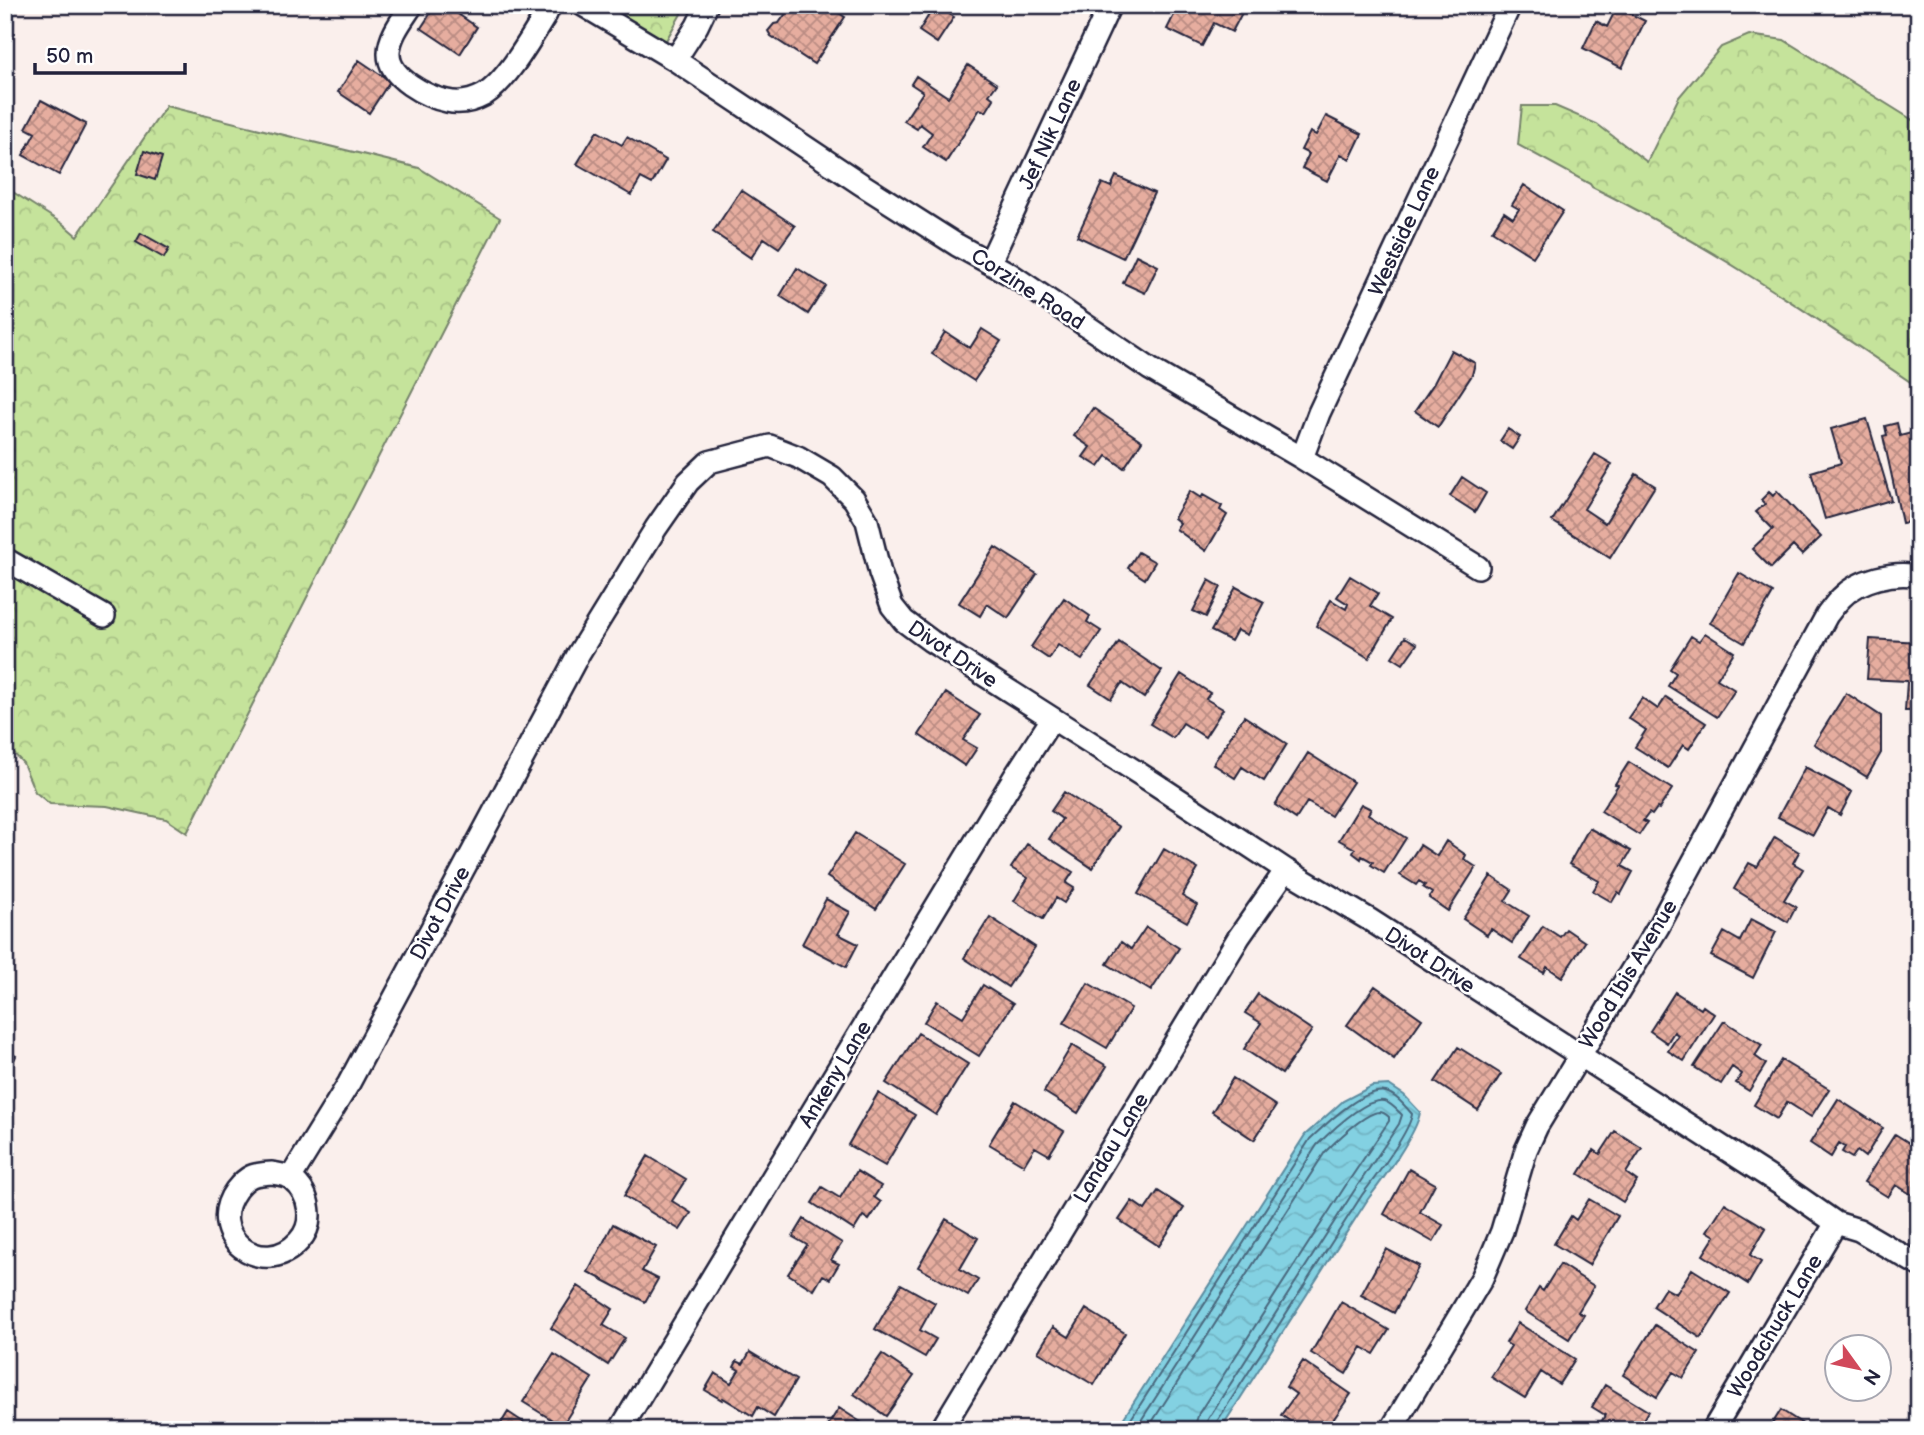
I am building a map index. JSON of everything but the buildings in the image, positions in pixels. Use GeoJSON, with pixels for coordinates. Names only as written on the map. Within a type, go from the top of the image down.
{"type":"FeatureCollection","features":[{"type":"Feature","properties":{"kind":"street"},"geometry":{"type":"LineString","coordinates":[[412,5],[394,34],[388,50],[393,69],[410,85],[425,93],[449,102],[460,102],[484,94],[503,78],[550,5]]}},
{"type":"Feature","properties":{"kind":"street","name":"Corzine Road"},"geometry":{"type":"LineString","coordinates":[[583,5],[675,60],[957,245],[990,262],[1150,369],[1302,458],[1478,567]]}},
{"type":"Feature","properties":{"kind":"street"},"geometry":{"type":"LineString","coordinates":[[675,60],[707,5]]}},
{"type":"Feature","properties":{"kind":"street","name":"Jef Nik Lane"},"geometry":{"type":"LineString","coordinates":[[990,262],[1110,5]]}},
{"type":"Feature","properties":{"kind":"street","name":"Westside Lane"},"geometry":{"type":"LineString","coordinates":[[1302,458],[1319,413],[1510,5]]}},
{"type":"Feature","properties":{"kind":"street","name":"Divot Drive"},"geometry":{"type":"LineString","coordinates":[[291,1177],[349,1083],[579,653],[663,519],[688,482],[709,462],[770,446],[798,457],[832,477],[854,499],[867,521],[891,606],[904,621],[1286,870],[1370,920],[1780,1184],[1836,1223],[1859,1230],[1919,1265]]}},
{"type":"Feature","properties":{"kind":"street"},"geometry":{"type":"LineString","coordinates":[[5,559],[104,616]]}},
{"type":"Feature","properties":{"kind":"street","name":"Wood Ibis Avenue"},"geometry":{"type":"LineString","coordinates":[[1391,1430],[1482,1278],[1502,1231],[1526,1150],[1537,1126],[1658,927],[1827,615],[1842,596],[1863,583],[1884,576],[1907,573],[1919,576]]}},
{"type":"Feature","properties":{"kind":"street","name":"Ankeny Lane"},"geometry":{"type":"LineString","coordinates":[[620,1430],[1052,719]]}},
{"type":"Feature","properties":{"kind":"street","name":"Landau Lane"},"geometry":{"type":"LineString","coordinates":[[941,1430],[1239,937],[1286,870]]}},
{"type":"Feature","properties":{"kind":"street","name":"Woodchuck Lane"},"geometry":{"type":"LineString","coordinates":[[1713,1430],[1836,1223]]}},
{"type":"Feature","properties":{"kind":"green space"},"geometry":{"type":"Polygon","coordinates":[[[604,5],[686,5],[664,44],[604,5]]]}},
{"type":"Feature","properties":{"kind":"green space"},"geometry":{"type":"Polygon","coordinates":[[[1749,35],[1784,40],[1919,124],[1919,388],[1718,256],[1518,145],[1522,106],[1555,106],[1597,124],[1647,162],[1679,97],[1721,47],[1749,35]]]}},
{"type":"Feature","properties":{"kind":"green space"},"geometry":{"type":"Polygon","coordinates":[[[166,106],[419,168],[500,218],[187,833],[166,819],[107,806],[50,804],[35,792],[23,763],[5,744],[5,187],[77,236],[166,106]]]}},
{"type":"Feature","properties":{"kind":"water"},"geometry":{"type":"Polygon","coordinates":[[[1389,1085],[1404,1095],[1420,1112],[1413,1132],[1220,1430],[1116,1430],[1305,1135],[1343,1101],[1372,1086],[1389,1085]]]}}]}
